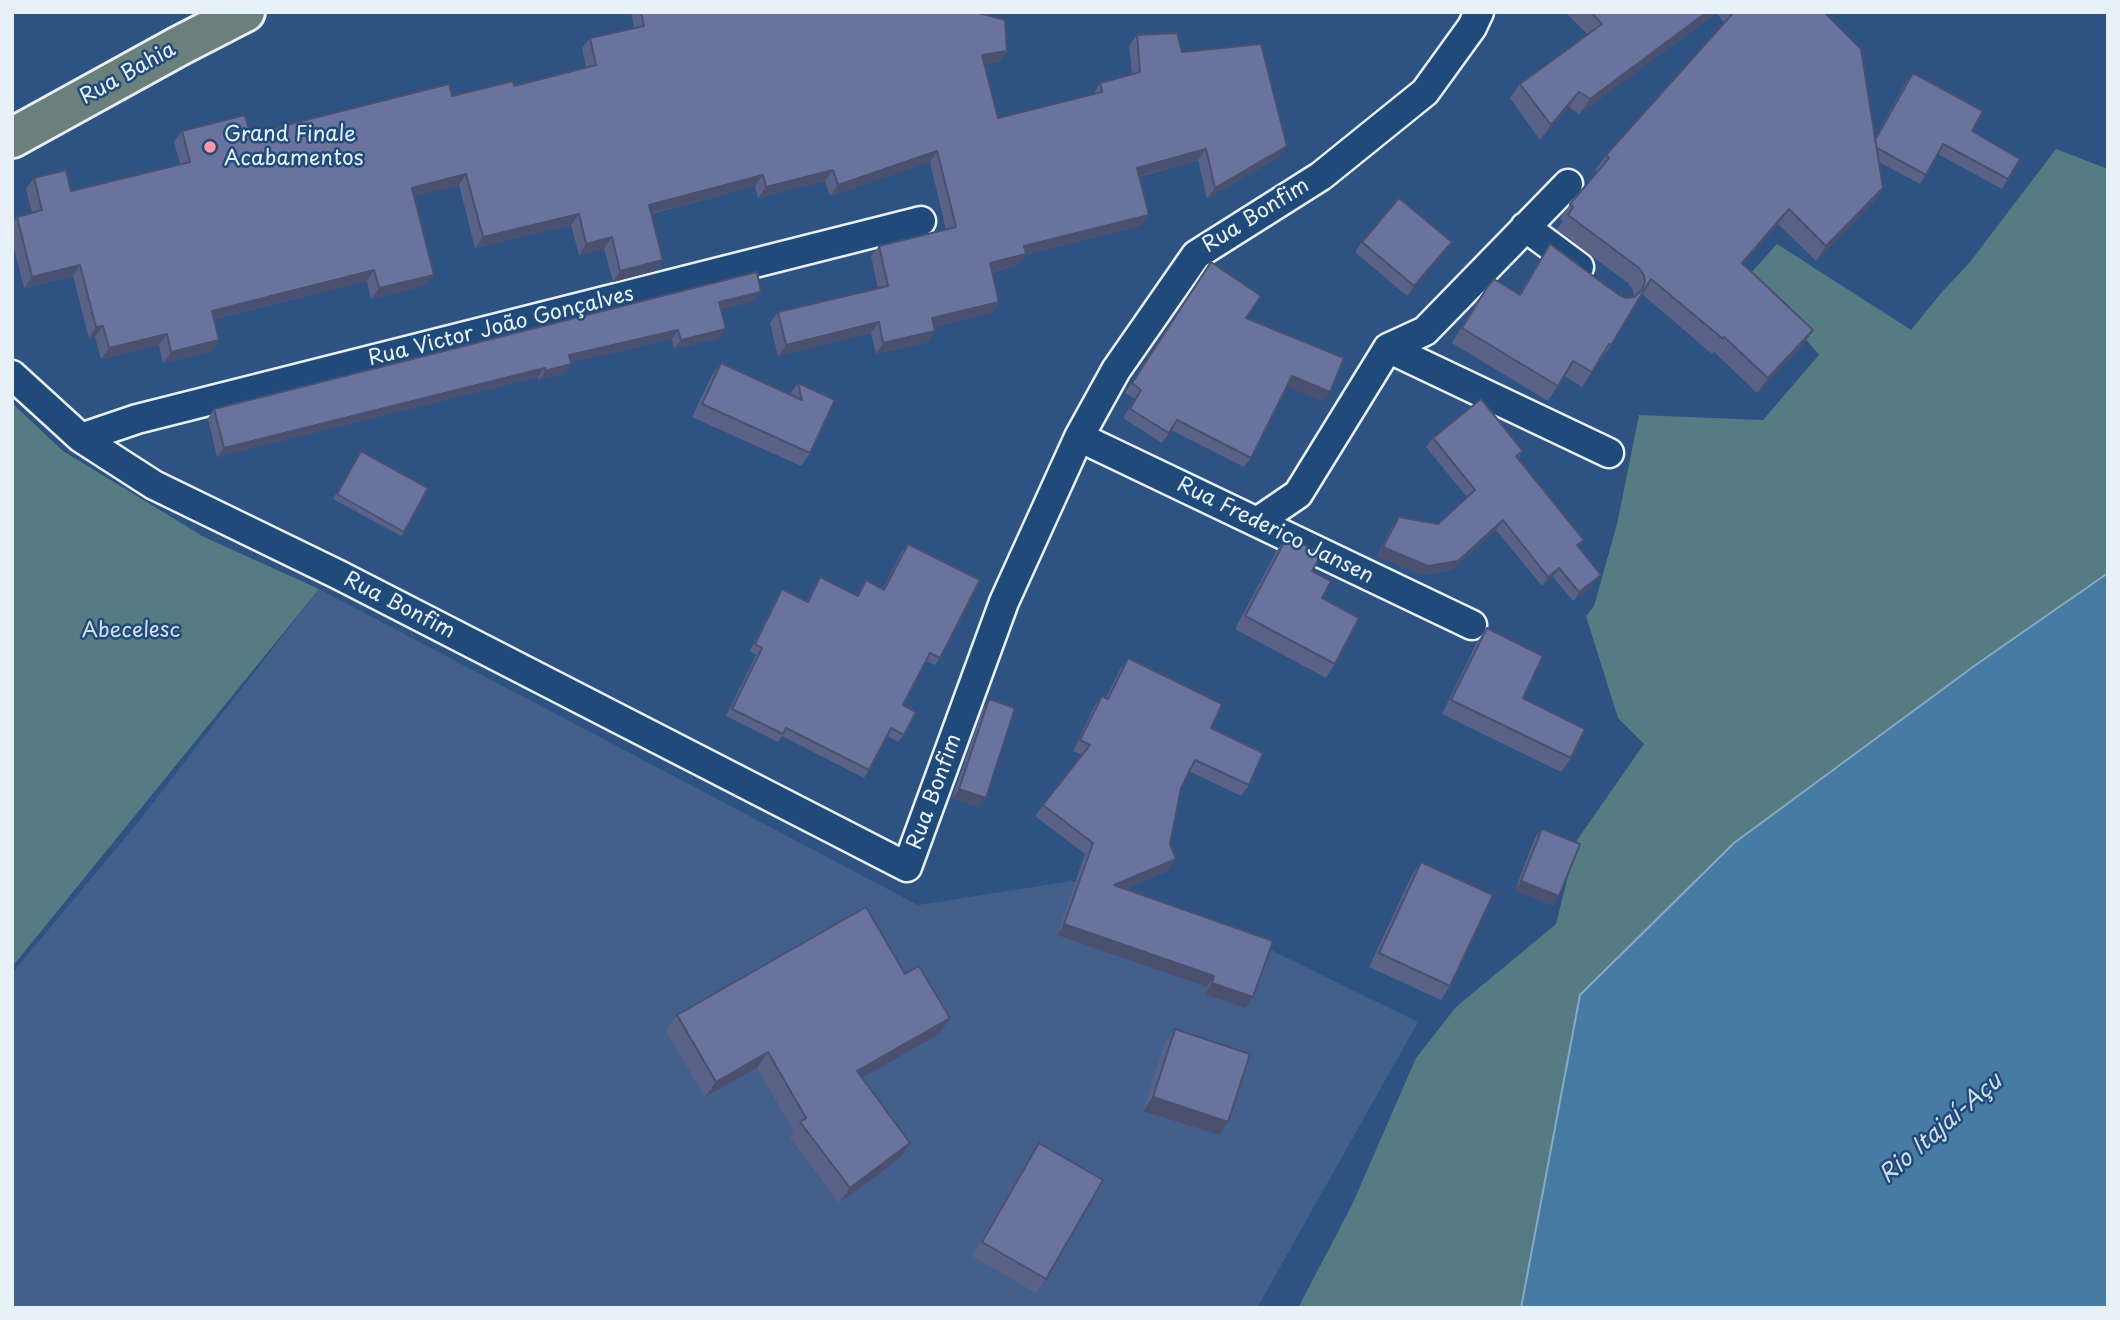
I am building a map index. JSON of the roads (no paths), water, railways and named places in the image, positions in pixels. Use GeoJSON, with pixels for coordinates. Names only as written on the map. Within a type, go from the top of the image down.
{"type":"FeatureCollection","features":[{"type":"Feature","properties":{"kind":"main road","name":"Rua Bahia"},"geometry":{"type":"LineString","coordinates":[[12,138],[245,12]]}},
{"type":"Feature","properties":{"kind":"street","name":"Rua Bonfim"},"geometry":{"type":"LineString","coordinates":[[12,375],[81,438],[154,485],[339,575],[907,867],[1004,602],[1079,437],[1116,370],[1196,255],[1321,176],[1425,92],[1472,27],[1479,12]]}},
{"type":"Feature","properties":{"kind":"street"},"geometry":{"type":"LineString","coordinates":[[1257,522],[1298,494],[1388,348],[1425,331],[1567,184]]}},
{"type":"Feature","properties":{"kind":"street","name":"Rua Victor João Gonçalves"},"geometry":{"type":"LineString","coordinates":[[81,438],[137,419],[921,221]]}},
{"type":"Feature","properties":{"kind":"street"},"geometry":{"type":"LineString","coordinates":[[1525,227],[1598,281]]}},
{"type":"Feature","properties":{"kind":"street"},"geometry":{"type":"LineString","coordinates":[[1388,348],[1609,453]]}},
{"type":"Feature","properties":{"kind":"street","name":"Rua Frederico Jansen"},"geometry":{"type":"LineString","coordinates":[[1079,437],[1472,625]]}},
{"type":"Feature","properties":{"kind":"water","name":"Rio Itajaí-Açu"},"geometry":{"type":"Polygon","coordinates":[[[2108,573],[2108,1308],[1521,1308],[1580,995],[1734,843],[1977,664],[2108,573]]]}},
{"type":"Feature","properties":{"kind":"place","name":"Grand Finale Acabamentos"},"geometry":{"type":"Point","coordinates":[210,147]}},
{"type":"Feature","properties":{"kind":"park label","name":"Abecelesc"},"geometry":{"type":"Point","coordinates":[131,631]}}]}
